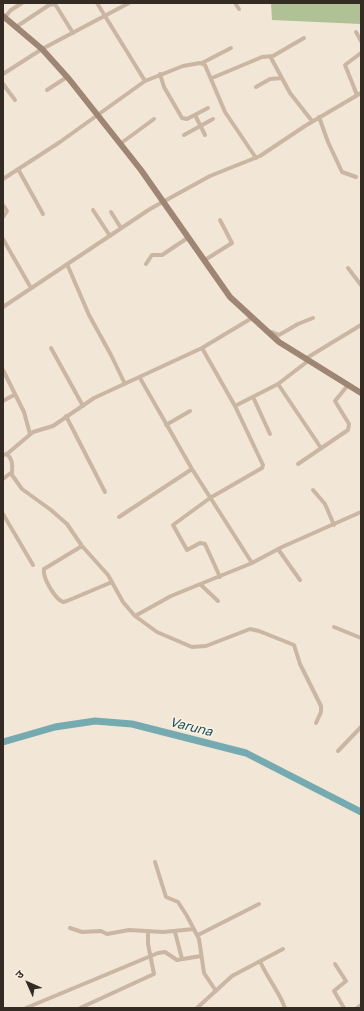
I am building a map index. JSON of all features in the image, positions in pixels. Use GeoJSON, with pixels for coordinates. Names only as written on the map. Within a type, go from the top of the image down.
{"type":"FeatureCollection","features":[{"type":"Feature","properties":{"kind":"street"},"geometry":{"type":"LineString","coordinates":[[22,3],[10,10],[4,17],[42,49],[67,77],[164,202],[230,298],[279,342],[361,393]]}},
{"type":"Feature","properties":{"kind":"street"},"geometry":{"type":"LineString","coordinates":[[16,27],[53,3],[57,5],[73,33]]}},
{"type":"Feature","properties":{"kind":"street"},"geometry":{"type":"LineString","coordinates":[[97,3],[145,81]]}},
{"type":"Feature","properties":{"kind":"street"},"geometry":{"type":"LineString","coordinates":[[3,74],[42,49],[106,17],[128,3]]}},
{"type":"Feature","properties":{"kind":"street"},"geometry":{"type":"LineString","coordinates":[[235,3],[239,9]]}},
{"type":"Feature","properties":{"kind":"street"},"geometry":{"type":"LineString","coordinates":[[356,32],[360,39]]}},
{"type":"Feature","properties":{"kind":"street"},"geometry":{"type":"LineString","coordinates":[[212,78],[262,57],[270,56],[304,38]]}},
{"type":"Feature","properties":{"kind":"street"},"geometry":{"type":"LineString","coordinates":[[3,178],[98,116],[145,81],[183,66],[202,63],[231,48]]}},
{"type":"Feature","properties":{"kind":"street"},"geometry":{"type":"LineString","coordinates":[[3,307],[164,202],[210,176],[256,158],[312,121],[359,94],[345,65],[361,53]]}},
{"type":"Feature","properties":{"kind":"street"},"geometry":{"type":"LineString","coordinates":[[270,56],[282,78],[312,121]]}},
{"type":"Feature","properties":{"kind":"street"},"geometry":{"type":"LineString","coordinates":[[202,63],[212,78],[226,112],[256,158]]}},
{"type":"Feature","properties":{"kind":"street"},"geometry":{"type":"LineString","coordinates":[[160,74],[164,87],[182,118],[187,119],[208,108]]}},
{"type":"Feature","properties":{"kind":"street"},"geometry":{"type":"LineString","coordinates":[[47,90],[67,77]]}},
{"type":"Feature","properties":{"kind":"street"},"geometry":{"type":"LineString","coordinates":[[256,87],[270,79],[282,78]]}},
{"type":"Feature","properties":{"kind":"street"},"geometry":{"type":"LineString","coordinates":[[3,84],[15,100]]}},
{"type":"Feature","properties":{"kind":"street"},"geometry":{"type":"LineString","coordinates":[[196,115],[205,134]]}},
{"type":"Feature","properties":{"kind":"street"},"geometry":{"type":"LineString","coordinates":[[184,135],[213,118]]}},
{"type":"Feature","properties":{"kind":"street"},"geometry":{"type":"LineString","coordinates":[[319,118],[342,172],[356,177]]}},
{"type":"Feature","properties":{"kind":"street"},"geometry":{"type":"LineString","coordinates":[[120,144],[154,120]]}},
{"type":"Feature","properties":{"kind":"street"},"geometry":{"type":"LineString","coordinates":[[18,169],[43,214]]}},
{"type":"Feature","properties":{"kind":"street"},"geometry":{"type":"LineString","coordinates":[[3,205],[7,211],[3,217]]}},
{"type":"Feature","properties":{"kind":"street"},"geometry":{"type":"LineString","coordinates":[[93,210],[110,236]]}},
{"type":"Feature","properties":{"kind":"street"},"geometry":{"type":"LineString","coordinates":[[111,212],[122,228]]}},
{"type":"Feature","properties":{"kind":"street"},"geometry":{"type":"LineString","coordinates":[[205,260],[232,243],[220,220]]}},
{"type":"Feature","properties":{"kind":"street"},"geometry":{"type":"LineString","coordinates":[[146,264],[152,255],[162,255],[189,238]]}},
{"type":"Feature","properties":{"kind":"street"},"geometry":{"type":"LineString","coordinates":[[3,239],[31,288]]}},
{"type":"Feature","properties":{"kind":"street"},"geometry":{"type":"LineString","coordinates":[[67,264],[89,315],[125,384]]}},
{"type":"Feature","properties":{"kind":"street"},"geometry":{"type":"LineString","coordinates":[[348,268],[361,285]]}},
{"type":"Feature","properties":{"kind":"street"},"geometry":{"type":"LineString","coordinates":[[252,318],[202,348],[125,384],[83,406],[53,426],[30,434],[5,455],[13,464],[13,478],[18,484],[62,520],[82,546],[108,575],[118,596],[135,616],[157,632],[192,647],[206,646],[250,629],[259,631],[294,646],[297,651],[300,664],[321,706],[321,712],[316,723]]}},
{"type":"Feature","properties":{"kind":"street"},"geometry":{"type":"LineString","coordinates":[[263,328],[277,336],[313,318]]}},
{"type":"Feature","properties":{"kind":"street"},"geometry":{"type":"LineString","coordinates":[[235,406],[278,384],[306,360],[361,325]]}},
{"type":"Feature","properties":{"kind":"street"},"geometry":{"type":"LineString","coordinates":[[51,348],[83,406]]}},
{"type":"Feature","properties":{"kind":"street"},"geometry":{"type":"LineString","coordinates":[[202,348],[235,406],[263,467],[210,498],[174,523],[173,526],[187,550],[200,543],[205,544],[220,577]]}},
{"type":"Feature","properties":{"kind":"street"},"geometry":{"type":"LineString","coordinates":[[3,370],[14,395],[24,412],[30,434]]}},
{"type":"Feature","properties":{"kind":"street"},"geometry":{"type":"LineString","coordinates":[[140,378],[192,469],[252,563]]}},
{"type":"Feature","properties":{"kind":"street"},"geometry":{"type":"LineString","coordinates":[[278,384],[321,448]]}},
{"type":"Feature","properties":{"kind":"street"},"geometry":{"type":"LineString","coordinates":[[298,464],[348,430],[350,427],[335,401],[348,385]]}},
{"type":"Feature","properties":{"kind":"street"},"geometry":{"type":"LineString","coordinates":[[3,401],[14,395]]}},
{"type":"Feature","properties":{"kind":"street"},"geometry":{"type":"LineString","coordinates":[[253,397],[270,434]]}},
{"type":"Feature","properties":{"kind":"street"},"geometry":{"type":"LineString","coordinates":[[166,425],[190,411]]}},
{"type":"Feature","properties":{"kind":"street"},"geometry":{"type":"LineString","coordinates":[[66,416],[105,492]]}},
{"type":"Feature","properties":{"kind":"street"},"geometry":{"type":"LineString","coordinates":[[119,517],[192,469]]}},
{"type":"Feature","properties":{"kind":"street"},"geometry":{"type":"LineString","coordinates":[[3,479],[12,472]]}},
{"type":"Feature","properties":{"kind":"street"},"geometry":{"type":"LineString","coordinates":[[313,490],[324,504],[334,525]]}},
{"type":"Feature","properties":{"kind":"street"},"geometry":{"type":"LineString","coordinates":[[135,616],[171,596],[252,563],[278,549],[361,512]]}},
{"type":"Feature","properties":{"kind":"street"},"geometry":{"type":"LineString","coordinates":[[3,514],[5,521],[33,565]]}},
{"type":"Feature","properties":{"kind":"street"},"geometry":{"type":"LineString","coordinates":[[82,546],[44,569],[44,575],[57,598],[63,602],[67,601],[112,582]]}},
{"type":"Feature","properties":{"kind":"street"},"geometry":{"type":"LineString","coordinates":[[278,549],[300,580]]}},
{"type":"Feature","properties":{"kind":"street"},"geometry":{"type":"LineString","coordinates":[[201,585],[218,601]]}},
{"type":"Feature","properties":{"kind":"street"},"geometry":{"type":"LineString","coordinates":[[334,627],[361,638]]}},
{"type":"Feature","properties":{"kind":"street"},"geometry":{"type":"LineString","coordinates":[[338,751],[361,727]]}},
{"type":"Feature","properties":{"kind":"street"},"geometry":{"type":"LineString","coordinates":[[155,862],[166,897],[180,904],[198,936],[204,973],[216,991]]}},
{"type":"Feature","properties":{"kind":"street"},"geometry":{"type":"LineString","coordinates":[[198,936],[259,904]]}},
{"type":"Feature","properties":{"kind":"street"},"geometry":{"type":"LineString","coordinates":[[70,928],[82,932],[101,931],[107,934],[128,930],[175,932],[194,929]]}},
{"type":"Feature","properties":{"kind":"street"},"geometry":{"type":"LineString","coordinates":[[80,1008],[154,974],[150,955],[148,932]]}},
{"type":"Feature","properties":{"kind":"street"},"geometry":{"type":"LineString","coordinates":[[175,932],[182,958]]}},
{"type":"Feature","properties":{"kind":"street"},"geometry":{"type":"LineString","coordinates":[[197,1008],[232,976],[284,949]]}},
{"type":"Feature","properties":{"kind":"street"},"geometry":{"type":"LineString","coordinates":[[26,1008],[150,955],[166,952],[175,959],[201,956]]}},
{"type":"Feature","properties":{"kind":"street"},"geometry":{"type":"LineString","coordinates":[[260,961],[265,974],[281,996],[285,1008]]}},
{"type":"Feature","properties":{"kind":"street"},"geometry":{"type":"LineString","coordinates":[[335,964],[346,981],[334,991],[344,1008]]}},
{"type":"Feature","properties":{"kind":"street"},"geometry":{"type":"LineString","coordinates":[[357,1008],[361,1005]]}},
{"type":"Feature","properties":{"kind":"green space"},"geometry":{"type":"Polygon","coordinates":[[[271,3],[361,3],[361,24],[272,20],[271,3]]]}},
{"type":"Feature","properties":{"kind":"waterway","name":"Varuna"},"geometry":{"type":"LineString","coordinates":[[3,742],[55,727],[95,721],[132,724],[246,753],[361,812]]}}]}
